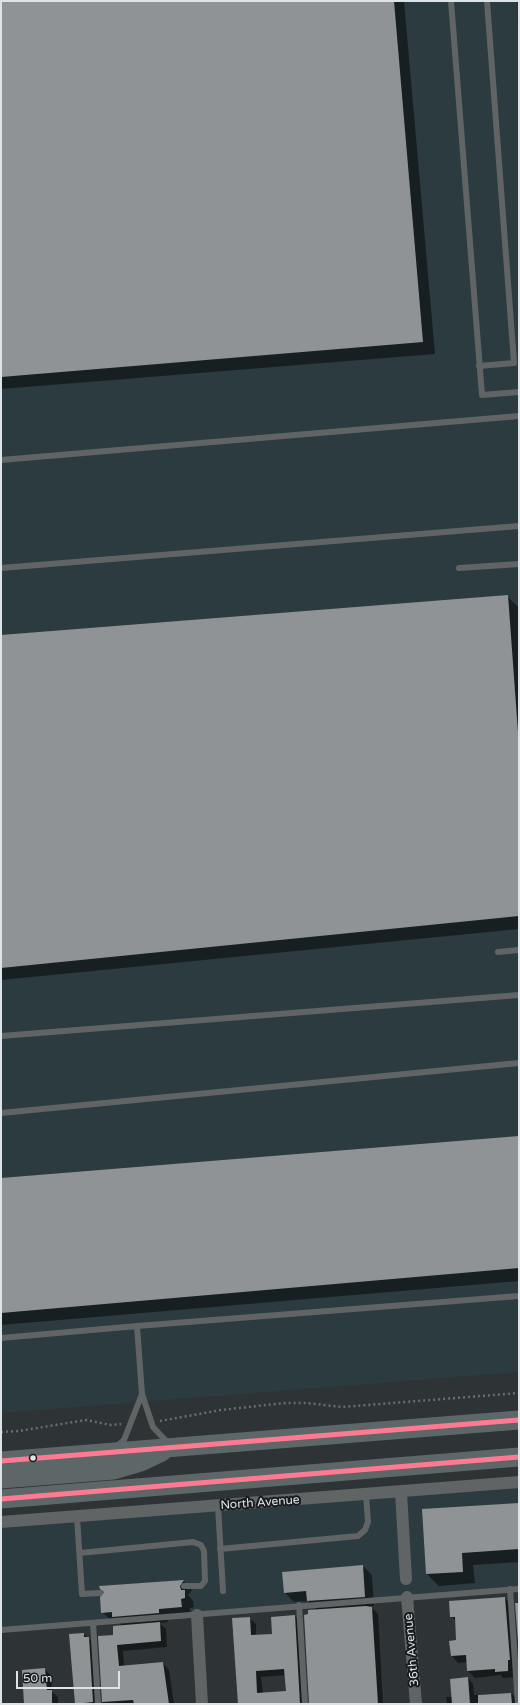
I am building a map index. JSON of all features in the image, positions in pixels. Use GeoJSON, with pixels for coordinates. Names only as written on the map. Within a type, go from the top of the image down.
{"type":"FeatureCollection","features":[{"type":"Feature","properties":{"kind":"main road"},"geometry":{"type":"LineString","coordinates":[[1,1461],[519,1420]]}},
{"type":"Feature","properties":{"kind":"main road"},"geometry":{"type":"LineString","coordinates":[[1,1479],[114,1470],[141,1462],[173,1447]]}},
{"type":"Feature","properties":{"kind":"main road","name":"North Avenue"},"geometry":{"type":"LineString","coordinates":[[1,1499],[519,1457]]}},
{"type":"Feature","properties":{"kind":"main road"},"geometry":{"type":"LineString","coordinates":[[1,1513],[12,1504],[30,1496]]}},
{"type":"Feature","properties":{"kind":"street","name":"North Avenue"},"geometry":{"type":"LineString","coordinates":[[1,1522],[519,1482]]}},
{"type":"Feature","properties":{"kind":"street"},"geometry":{"type":"LineString","coordinates":[[401,1492],[406,1578]]}},
{"type":"Feature","properties":{"kind":"street","name":"36th Avenue"},"geometry":{"type":"LineString","coordinates":[[407,1597],[416,1704]]}},
{"type":"Feature","properties":{"kind":"street"},"geometry":{"type":"LineString","coordinates":[[196,1615],[202,1704]]}},
{"type":"Feature","properties":{"kind":"lane"},"geometry":{"type":"LineString","coordinates":[[450,1],[482,395],[519,392]]}},
{"type":"Feature","properties":{"kind":"lane"},"geometry":{"type":"LineString","coordinates":[[479,366],[514,364],[487,1]]}},
{"type":"Feature","properties":{"kind":"lane"},"geometry":{"type":"LineString","coordinates":[[1,460],[519,416]]}},
{"type":"Feature","properties":{"kind":"lane"},"geometry":{"type":"LineString","coordinates":[[1,568],[519,526]]}},
{"type":"Feature","properties":{"kind":"lane"},"geometry":{"type":"LineString","coordinates":[[459,568],[519,564]]}},
{"type":"Feature","properties":{"kind":"lane"},"geometry":{"type":"LineString","coordinates":[[498,952],[519,950]]}},
{"type":"Feature","properties":{"kind":"lane"},"geometry":{"type":"LineString","coordinates":[[1,1036],[519,995]]}},
{"type":"Feature","properties":{"kind":"lane"},"geometry":{"type":"LineString","coordinates":[[1,1113],[519,1063]]}},
{"type":"Feature","properties":{"kind":"lane"},"geometry":{"type":"LineString","coordinates":[[1,1338],[519,1296]]}},
{"type":"Feature","properties":{"kind":"lane"},"geometry":{"type":"LineString","coordinates":[[137,1326],[142,1394],[153,1427],[173,1447]]}},
{"type":"Feature","properties":{"kind":"lane"},"geometry":{"type":"LineString","coordinates":[[104,1452],[118,1446],[124,1440],[142,1394]]}},
{"type":"Feature","properties":{"kind":"lane"},"geometry":{"type":"LineString","coordinates":[[220,1549],[358,1536],[365,1530],[368,1522],[366,1495]]}},
{"type":"Feature","properties":{"kind":"lane"},"geometry":{"type":"LineString","coordinates":[[218,1506],[223,1591]]}},
{"type":"Feature","properties":{"kind":"lane"},"geometry":{"type":"LineString","coordinates":[[77,1516],[82,1594],[100,1593]]}},
{"type":"Feature","properties":{"kind":"lane"},"geometry":{"type":"LineString","coordinates":[[80,1553],[193,1542],[200,1545],[204,1552],[205,1581],[201,1586],[184,1586]]}},
{"type":"Feature","properties":{"kind":"lane"},"geometry":{"type":"LineString","coordinates":[[1,1630],[519,1588]]}},
{"type":"Feature","properties":{"kind":"lane"},"geometry":{"type":"LineString","coordinates":[[510,1589],[518,1704]]}},
{"type":"Feature","properties":{"kind":"lane"},"geometry":{"type":"LineString","coordinates":[[299,1605],[305,1704]]}},
{"type":"Feature","properties":{"kind":"lane"},"geometry":{"type":"LineString","coordinates":[[93,1623],[98,1704]]}},
{"type":"Feature","properties":{"kind":"path"},"geometry":{"type":"LineString","coordinates":[[160,1421],[220,1410],[285,1404],[306,1403],[342,1407],[519,1393]]}},
{"type":"Feature","properties":{"kind":"path"},"geometry":{"type":"LineString","coordinates":[[1,1432],[19,1431],[86,1420],[111,1425],[125,1424]]}},
{"type":"Feature","properties":{"kind":"shaded area"},"geometry":{"type":"Polygon","coordinates":[[[1,1],[516,1],[519,43],[519,1372],[1,1413],[1,1]]]}},
{"type":"Feature","properties":{"kind":"shaded area"},"geometry":{"type":"Polygon","coordinates":[[[519,1482],[519,1589],[1,1630],[1,1522],[519,1482]]]}},
{"type":"Feature","properties":{"kind":"building"},"geometry":{"type":"Polygon","coordinates":[[[1,1],[394,1],[423,342],[1,377],[1,1]]]}},
{"type":"Feature","properties":{"kind":"building"},"geometry":{"type":"Polygon","coordinates":[[[508,595],[519,746],[519,916],[1,968],[1,635],[508,595]]]}},
{"type":"Feature","properties":{"kind":"building"},"geometry":{"type":"Polygon","coordinates":[[[519,1136],[519,1268],[1,1313],[1,1178],[519,1136]]]}},
{"type":"Feature","properties":{"kind":"building"},"geometry":{"type":"Polygon","coordinates":[[[519,1503],[519,1549],[462,1553],[463,1572],[426,1574],[422,1509],[519,1503]]]}},
{"type":"Feature","properties":{"kind":"building"},"geometry":{"type":"Polygon","coordinates":[[[363,1565],[365,1597],[307,1601],[306,1591],[284,1593],[282,1572],[363,1565]]]}},
{"type":"Feature","properties":{"kind":"building"},"geometry":{"type":"Polygon","coordinates":[[[184,1580],[180,1586],[181,1590],[185,1590],[185,1598],[181,1599],[182,1607],[159,1609],[159,1613],[112,1617],[112,1612],[101,1613],[100,1597],[104,1592],[99,1586],[184,1580]]]}},
{"type":"Feature","properties":{"kind":"building"},"geometry":{"type":"Polygon","coordinates":[[[505,1597],[510,1660],[508,1660],[508,1671],[495,1672],[495,1669],[467,1671],[466,1655],[451,1656],[449,1641],[456,1640],[455,1617],[450,1617],[449,1601],[505,1597]]]}},
{"type":"Feature","properties":{"kind":"building"},"geometry":{"type":"Polygon","coordinates":[[[515,1603],[519,1603],[519,1654],[515,1603]]]}},
{"type":"Feature","properties":{"kind":"building"},"geometry":{"type":"Polygon","coordinates":[[[366,1606],[372,1607],[378,1704],[309,1704],[304,1615],[308,1614],[308,1610],[366,1606]]]}},
{"type":"Feature","properties":{"kind":"building"},"geometry":{"type":"Polygon","coordinates":[[[295,1615],[300,1704],[238,1704],[232,1618],[250,1617],[251,1635],[272,1634],[271,1617],[295,1615]],[[284,1669],[256,1671],[257,1693],[286,1691],[284,1669]]]}},
{"type":"Feature","properties":{"kind":"building"},"geometry":{"type":"Polygon","coordinates":[[[160,1622],[161,1641],[117,1645],[119,1666],[163,1662],[169,1704],[134,1704],[133,1700],[102,1702],[98,1636],[113,1635],[113,1626],[160,1622]]]}},
{"type":"Feature","properties":{"kind":"building"},"geometry":{"type":"Polygon","coordinates":[[[84,1633],[84,1637],[89,1637],[93,1702],[75,1704],[69,1634],[84,1633]]]}},
{"type":"Feature","properties":{"kind":"building"},"geometry":{"type":"Polygon","coordinates":[[[45,1668],[47,1690],[52,1690],[52,1704],[24,1704],[22,1670],[45,1668]]]}},
{"type":"Feature","properties":{"kind":"building"},"geometry":{"type":"Polygon","coordinates":[[[468,1677],[470,1704],[452,1704],[450,1679],[468,1677]]]}},
{"type":"Feature","properties":{"kind":"building"},"geometry":{"type":"Polygon","coordinates":[[[511,1693],[512,1704],[478,1704],[478,1695],[511,1693]]]}},
{"type":"Feature","properties":{"kind":"transit line"},"geometry":{"type":"LineString","coordinates":[[1,1461],[519,1420]]}},
{"type":"Feature","properties":{"kind":"transit line"},"geometry":{"type":"LineString","coordinates":[[1,1499],[519,1457]]}}]}
